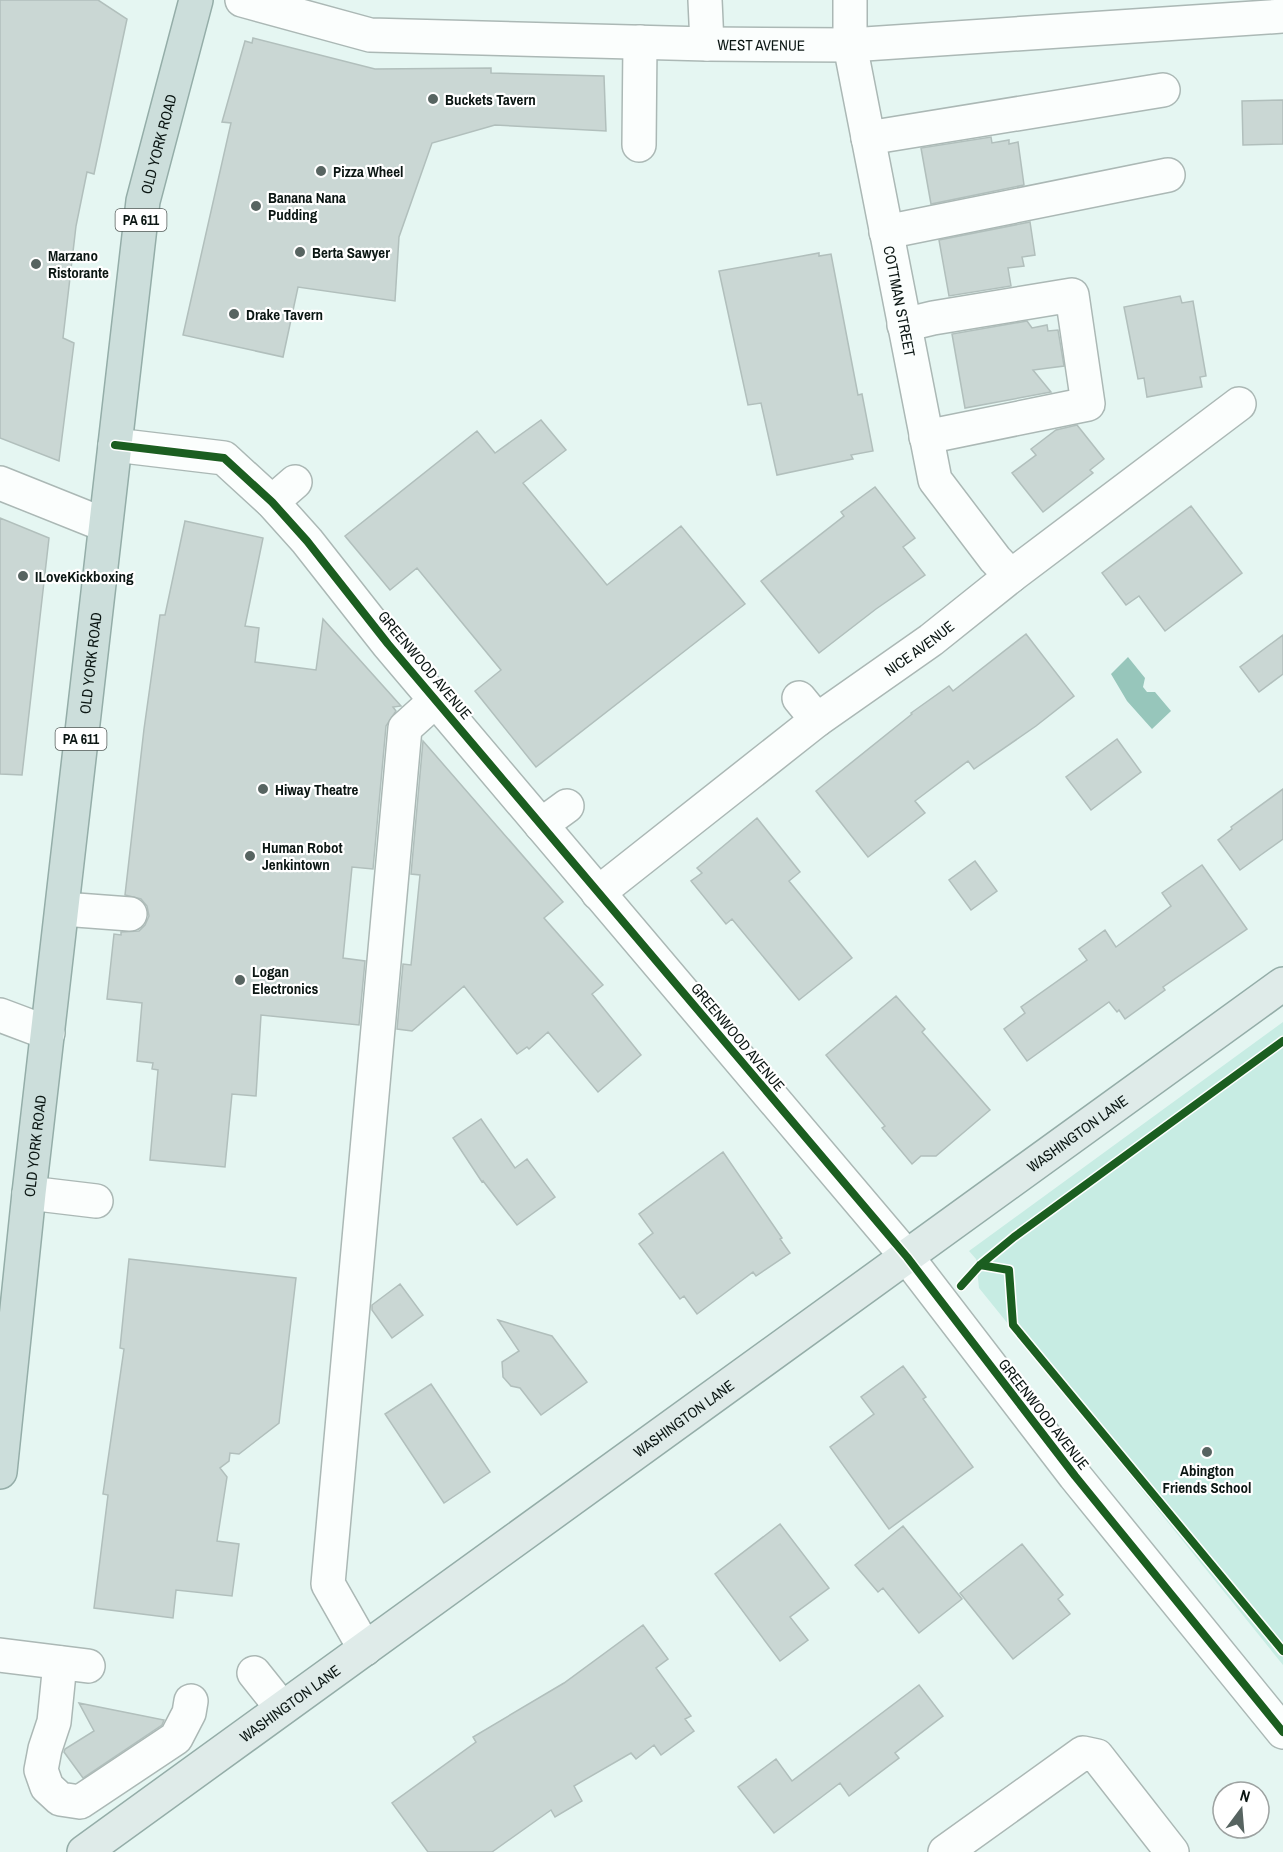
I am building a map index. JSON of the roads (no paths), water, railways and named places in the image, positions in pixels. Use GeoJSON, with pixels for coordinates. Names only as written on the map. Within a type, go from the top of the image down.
{"type":"FeatureCollection","features":[{"type":"Feature","properties":{"kind":"highway","name":"OLD YORK ROAD"},"geometry":{"type":"LineString","coordinates":[[0,1472],[9,1290],[29,1193],[143,201],[196,0]]}},
{"type":"Feature","properties":{"kind":"main road","name":"WASHINGTON LANE"},"geometry":{"type":"LineString","coordinates":[[84,1852],[1283,984]]}},
{"type":"Feature","properties":{"kind":"street","name":"WEST AVENUE"},"geometry":{"type":"LineString","coordinates":[[242,0],[370,35],[707,44],[850,45],[1283,16]]}},
{"type":"Feature","properties":{"kind":"street"},"geometry":{"type":"LineString","coordinates":[[705,0],[707,44]]}},
{"type":"Feature","properties":{"kind":"street","name":"COTTMAN STREET"},"geometry":{"type":"LineString","coordinates":[[850,0],[850,45],[936,480],[995,559],[1011,576]]}},
{"type":"Feature","properties":{"kind":"street"},"geometry":{"type":"LineString","coordinates":[[639,145],[640,42]]}},
{"type":"Feature","properties":{"kind":"street"},"geometry":{"type":"LineString","coordinates":[[868,138],[1163,90]]}},
{"type":"Feature","properties":{"kind":"street"},"geometry":{"type":"LineString","coordinates":[[886,232],[1168,175]]}},
{"type":"Feature","properties":{"kind":"street"},"geometry":{"type":"LineString","coordinates":[[904,325],[1072,295],[1088,404],[926,437]]}},
{"type":"Feature","properties":{"kind":"street","name":"NICE AVENUE"},"geometry":{"type":"LineString","coordinates":[[598,893],[808,709],[931,640],[1011,576],[1239,404]]}},
{"type":"Feature","properties":{"kind":"street","name":"GREENWOOD AVENUE"},"geometry":{"type":"LineString","coordinates":[[115,445],[224,458],[284,492],[307,541],[388,644],[906,1257],[1075,1476],[1283,1732]]}},
{"type":"Feature","properties":{"kind":"street"},"geometry":{"type":"LineString","coordinates":[[0,483],[105,525]]}},
{"type":"Feature","properties":{"kind":"street"},"geometry":{"type":"LineString","coordinates":[[365,1649],[328,1584],[369,1072],[405,728],[436,700]]}},
{"type":"Feature","properties":{"kind":"street"},"geometry":{"type":"LineString","coordinates":[[541,825],[567,806]]}},
{"type":"Feature","properties":{"kind":"street"},"geometry":{"type":"LineString","coordinates":[[63,909],[130,914]]}},
{"type":"Feature","properties":{"kind":"street"},"geometry":{"type":"LineString","coordinates":[[0,1015],[48,1033]]}},
{"type":"Feature","properties":{"kind":"street"},"geometry":{"type":"LineString","coordinates":[[29,1193],[96,1201]]}},
{"type":"Feature","properties":{"kind":"street"},"geometry":{"type":"LineString","coordinates":[[0,1656],[74,1665],[45,1749],[41,1770],[47,1787],[60,1799],[80,1802],[176,1738],[189,1713],[191,1701]]}},
{"type":"Feature","properties":{"kind":"street"},"geometry":{"type":"LineString","coordinates":[[254,1673],[282,1708]]}},
{"type":"Feature","properties":{"kind":"street"},"geometry":{"type":"LineString","coordinates":[[945,1852],[1083,1753],[1097,1756],[1172,1852]]}},
{"type":"Feature","properties":{"kind":"place","name":"Buckets Tavern"},"geometry":{"type":"Point","coordinates":[433,99]}},
{"type":"Feature","properties":{"kind":"place","name":"Pizza Wheel"},"geometry":{"type":"Point","coordinates":[321,171]}},
{"type":"Feature","properties":{"kind":"place","name":"Banana Nana Pudding"},"geometry":{"type":"Point","coordinates":[256,206]}},
{"type":"Feature","properties":{"kind":"place","name":"Berta Sawyer"},"geometry":{"type":"Point","coordinates":[300,252]}},
{"type":"Feature","properties":{"kind":"place","name":"Marzano Ristorante"},"geometry":{"type":"Point","coordinates":[36,264]}},
{"type":"Feature","properties":{"kind":"place","name":"Drake Tavern"},"geometry":{"type":"Point","coordinates":[234,314]}},
{"type":"Feature","properties":{"kind":"place","name":"ILoveKickboxing"},"geometry":{"type":"Point","coordinates":[23,576]}},
{"type":"Feature","properties":{"kind":"place","name":"Hiway Theatre"},"geometry":{"type":"Point","coordinates":[263,789]}},
{"type":"Feature","properties":{"kind":"place","name":"Human Robot Jenkintown"},"geometry":{"type":"Point","coordinates":[250,856]}},
{"type":"Feature","properties":{"kind":"place","name":"Logan Electronics"},"geometry":{"type":"Point","coordinates":[240,980]}},
{"type":"Feature","properties":{"kind":"place","name":"Abington Friends School"},"geometry":{"type":"Point","coordinates":[1207,1452]}}]}
